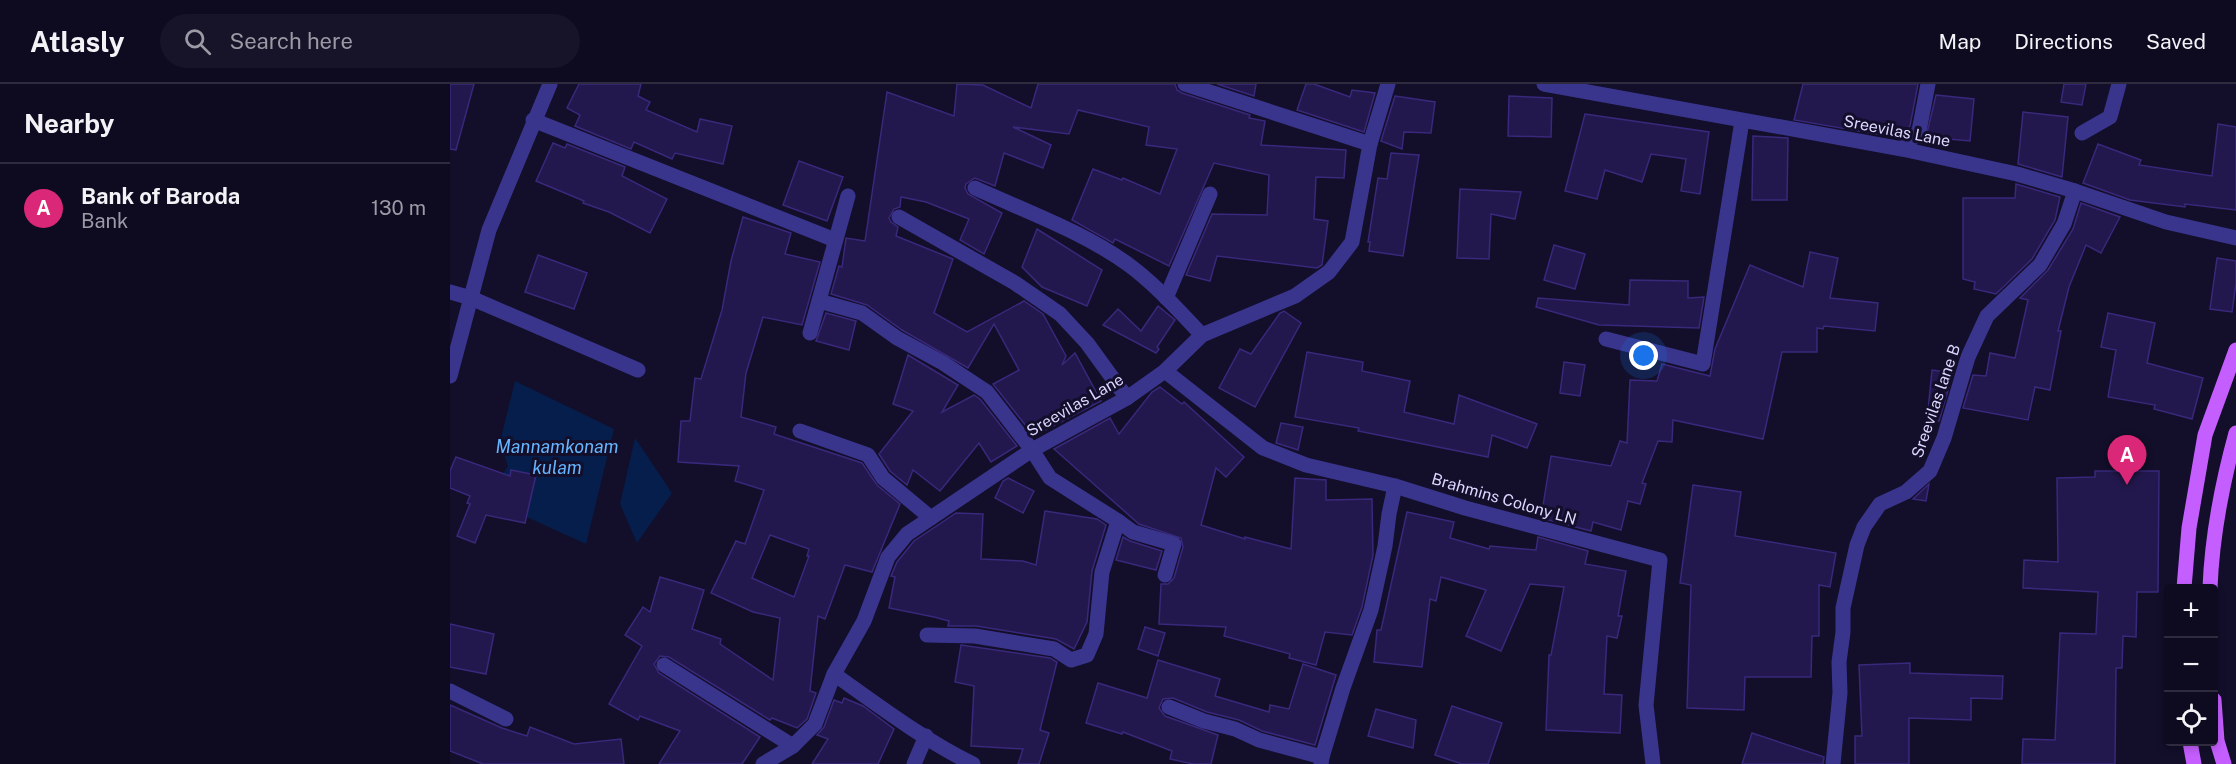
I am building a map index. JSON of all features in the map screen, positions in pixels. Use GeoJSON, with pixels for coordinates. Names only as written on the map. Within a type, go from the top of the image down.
{"type":"FeatureCollection","features":[{"type":"Feature","properties":{"kind":"main road"},"geometry":{"type":"LineString","coordinates":[[2184,584],[2189,528],[2205,435],[2236,350]]}},
{"type":"Feature","properties":{"kind":"main road"},"geometry":{"type":"LineString","coordinates":[[2210,584],[2212,555],[2225,476],[2236,433]]}},
{"type":"Feature","properties":{"kind":"main road"},"geometry":{"type":"LineString","coordinates":[[2218,744],[2224,764]]}},
{"type":"Feature","properties":{"kind":"main road"},"geometry":{"type":"LineString","coordinates":[[2191,746],[2194,764]]}},
{"type":"Feature","properties":{"kind":"street"},"geometry":{"type":"LineString","coordinates":[[450,376],[489,230],[533,120],[550,84]]}},
{"type":"Feature","properties":{"kind":"street"},"geometry":{"type":"LineString","coordinates":[[1185,84],[1370,144]]}},
{"type":"Feature","properties":{"kind":"street","name":"Sreevilas Lane"},"geometry":{"type":"LineString","coordinates":[[763,764],[793,746],[815,724],[834,674],[864,621],[888,557],[907,534],[1032,450],[1127,398],[1165,370],[1202,335],[1295,296],[1329,272],[1352,242],[1370,144],[1388,84]]}},
{"type":"Feature","properties":{"kind":"street","name":"Sreevilas Lane"},"geometry":{"type":"LineString","coordinates":[[1544,84],[1605,89],[1742,121],[1902,149],[2017,174],[2166,222],[2236,238]]}},
{"type":"Feature","properties":{"kind":"street"},"geometry":{"type":"LineString","coordinates":[[1902,149],[1919,131],[1928,84]]}},
{"type":"Feature","properties":{"kind":"street"},"geometry":{"type":"LineString","coordinates":[[2082,133],[2110,117],[2119,84]]}},
{"type":"Feature","properties":{"kind":"street"},"geometry":{"type":"LineString","coordinates":[[533,120],[835,240]]}},
{"type":"Feature","properties":{"kind":"street"},"geometry":{"type":"LineString","coordinates":[[1605,339],[1703,364],[1742,121]]}},
{"type":"Feature","properties":{"kind":"street"},"geometry":{"type":"LineString","coordinates":[[975,188],[1096,243],[1151,282],[1202,335]]}},
{"type":"Feature","properties":{"kind":"street","name":"Sreevilas lane B"},"geometry":{"type":"LineString","coordinates":[[1833,764],[1843,608],[1861,536],[1880,504],[1906,492],[1930,471],[1944,438],[1968,357],[1987,316],[2040,265],[2064,224],[2075,191]]}},
{"type":"Feature","properties":{"kind":"street"},"geometry":{"type":"LineString","coordinates":[[1166,298],[1210,194]]}},
{"type":"Feature","properties":{"kind":"street"},"geometry":{"type":"LineString","coordinates":[[810,333],[848,196]]}},
{"type":"Feature","properties":{"kind":"street"},"geometry":{"type":"LineString","coordinates":[[900,217],[1015,283],[1060,314],[1087,343],[1127,398]]}},
{"type":"Feature","properties":{"kind":"street"},"geometry":{"type":"LineString","coordinates":[[450,292],[471,298],[638,370]]}},
{"type":"Feature","properties":{"kind":"street"},"geometry":{"type":"LineString","coordinates":[[826,303],[862,312],[897,338],[943,363],[987,392],[1032,450],[1050,478],[1133,531],[1174,544],[1165,575]]}},
{"type":"Feature","properties":{"kind":"street","name":"Brahmins Colony LN"},"geometry":{"type":"LineString","coordinates":[[1165,370],[1263,448],[1306,465],[1395,486],[1465,508],[1660,560],[1647,705],[1653,764]]}},
{"type":"Feature","properties":{"kind":"street"},"geometry":{"type":"LineString","coordinates":[[800,431],[868,455],[883,478],[932,518]]}},
{"type":"Feature","properties":{"kind":"street"},"geometry":{"type":"LineString","coordinates":[[1169,707],[1321,760],[1343,688],[1371,610],[1395,486]]}},
{"type":"Feature","properties":{"kind":"street"},"geometry":{"type":"LineString","coordinates":[[927,635],[975,636],[1032,645],[1054,649],[1071,660],[1087,655],[1096,634],[1102,572],[1118,521]]}},
{"type":"Feature","properties":{"kind":"street"},"geometry":{"type":"LineString","coordinates":[[664,665],[793,746]]}},
{"type":"Feature","properties":{"kind":"street"},"geometry":{"type":"LineString","coordinates":[[834,674],[896,718],[973,764]]}},
{"type":"Feature","properties":{"kind":"street"},"geometry":{"type":"LineString","coordinates":[[450,692],[506,719]]}},
{"type":"Feature","properties":{"kind":"street"},"geometry":{"type":"LineString","coordinates":[[914,764],[926,736]]}},
{"type":"Feature","properties":{"kind":"water","name":"Mannamkonam kulam"},"geometry":{"type":"Polygon","coordinates":[[[515,381],[614,429],[586,544],[487,499],[508,466],[500,442],[515,381]]]}},
{"type":"Feature","properties":{"kind":"water"},"geometry":{"type":"Polygon","coordinates":[[[635,438],[672,493],[637,543],[620,504],[635,438]]]}},
{"type":"Feature","properties":{"kind":"building"},"geometry":{"type":"Polygon","coordinates":[[[450,84],[474,84],[456,150],[450,149],[450,84]]]}},
{"type":"Feature","properties":{"kind":"building"},"geometry":{"type":"Polygon","coordinates":[[[579,84],[641,84],[638,96],[650,102],[646,110],[697,132],[700,119],[732,126],[723,164],[675,153],[672,159],[634,142],[631,149],[575,126],[580,115],[567,108],[579,84]]]}},
{"type":"Feature","properties":{"kind":"building"},"geometry":{"type":"Polygon","coordinates":[[[957,84],[983,85],[1031,108],[1038,84],[1175,84],[1177,90],[1182,93],[1250,115],[1249,118],[1265,121],[1261,145],[1346,150],[1344,178],[1316,177],[1314,219],[1328,221],[1322,265],[1317,268],[1217,256],[1210,281],[1186,275],[1212,214],[1267,215],[1269,175],[1214,163],[1169,266],[1115,239],[1113,243],[1072,220],[1093,169],[1122,180],[1123,178],[1160,194],[1177,149],[1146,145],[1149,127],[1078,110],[1069,134],[1013,127],[1051,145],[1043,168],[1004,153],[995,186],[975,178],[966,184],[968,194],[1002,213],[984,254],[960,240],[969,219],[926,202],[901,197],[900,207],[894,209],[889,218],[898,227],[896,236],[953,259],[934,313],[967,332],[1024,301],[1043,314],[1066,356],[1062,365],[1075,353],[1101,401],[1034,436],[993,384],[1019,370],[994,324],[968,368],[902,330],[867,305],[831,294],[839,266],[842,267],[846,238],[865,241],[887,92],[954,116],[957,84]]]}},
{"type":"Feature","properties":{"kind":"building"},"geometry":{"type":"Polygon","coordinates":[[[1217,84],[1256,84],[1254,96],[1217,84]]]}},
{"type":"Feature","properties":{"kind":"building"},"geometry":{"type":"Polygon","coordinates":[[[1306,84],[1314,84],[1350,97],[1352,90],[1375,93],[1364,132],[1297,110],[1306,84]]]}},
{"type":"Feature","properties":{"kind":"building"},"geometry":{"type":"Polygon","coordinates":[[[1803,84],[1918,84],[1910,126],[1899,138],[1794,120],[1803,84]]]}},
{"type":"Feature","properties":{"kind":"building"},"geometry":{"type":"Polygon","coordinates":[[[2064,84],[2086,84],[2082,105],[2061,102],[2064,84]]]}},
{"type":"Feature","properties":{"kind":"building"},"geometry":{"type":"Polygon","coordinates":[[[1936,95],[1974,99],[1970,141],[1926,137],[1936,95]]]}},
{"type":"Feature","properties":{"kind":"building"},"geometry":{"type":"Polygon","coordinates":[[[1395,96],[1435,102],[1431,133],[1404,132],[1402,149],[1381,141],[1395,96]]]}},
{"type":"Feature","properties":{"kind":"building"},"geometry":{"type":"Polygon","coordinates":[[[1509,96],[1552,98],[1551,137],[1508,136],[1509,96]]]}},
{"type":"Feature","properties":{"kind":"building"},"geometry":{"type":"Polygon","coordinates":[[[2023,112],[2068,117],[2062,177],[2018,164],[2023,112]]]}},
{"type":"Feature","properties":{"kind":"building"},"geometry":{"type":"Polygon","coordinates":[[[1585,114],[1709,132],[1700,194],[1681,191],[1686,159],[1651,154],[1642,182],[1605,170],[1597,199],[1565,191],[1585,114]]]}},
{"type":"Feature","properties":{"kind":"building"},"geometry":{"type":"Polygon","coordinates":[[[2218,124],[2236,127],[2236,210],[2185,204],[2185,207],[2130,200],[2083,183],[2098,144],[2141,160],[2139,165],[2212,176],[2218,124]]]}},
{"type":"Feature","properties":{"kind":"building"},"geometry":{"type":"Polygon","coordinates":[[[1753,136],[1788,138],[1787,200],[1752,200],[1753,136]]]}},
{"type":"Feature","properties":{"kind":"building"},"geometry":{"type":"Polygon","coordinates":[[[553,143],[565,148],[567,144],[625,167],[622,176],[667,199],[650,233],[609,212],[583,203],[584,201],[536,181],[553,143]]]}},
{"type":"Feature","properties":{"kind":"building"},"geometry":{"type":"Polygon","coordinates":[[[1391,153],[1419,155],[1403,256],[1369,251],[1370,242],[1368,242],[1378,178],[1387,179],[1391,153]]]}},
{"type":"Feature","properties":{"kind":"building"},"geometry":{"type":"Polygon","coordinates":[[[799,161],[843,177],[827,221],[783,205],[799,161]]]}},
{"type":"Feature","properties":{"kind":"building"},"geometry":{"type":"Polygon","coordinates":[[[2016,184],[2060,197],[2055,220],[2032,259],[1996,294],[1974,289],[1975,282],[1963,279],[1963,198],[2015,198],[2016,184]]]}},
{"type":"Feature","properties":{"kind":"building"},"geometry":{"type":"Polygon","coordinates":[[[1460,189],[1521,192],[1515,219],[1491,214],[1489,259],[1457,258],[1460,189]]]}},
{"type":"Feature","properties":{"kind":"building"},"geometry":{"type":"Polygon","coordinates":[[[2081,203],[2120,217],[2101,253],[2086,245],[2069,287],[2058,331],[2061,331],[2050,390],[2035,387],[2028,420],[1963,408],[1973,375],[1986,376],[1990,353],[2015,358],[2028,300],[2020,298],[2048,270],[2073,229],[2081,203]]]}},
{"type":"Feature","properties":{"kind":"building"},"geometry":{"type":"Polygon","coordinates":[[[743,217],[791,233],[785,254],[820,262],[802,325],[763,317],[746,373],[741,417],[776,427],[774,434],[862,463],[877,485],[900,504],[872,572],[845,565],[825,619],[818,616],[810,691],[816,693],[807,719],[797,728],[772,718],[770,720],[669,657],[660,656],[654,664],[659,673],[760,737],[742,764],[659,764],[680,731],[640,716],[638,720],[609,704],[642,646],[625,635],[643,607],[650,612],[660,577],[704,590],[692,629],[721,639],[720,644],[773,680],[780,618],[753,612],[711,593],[736,541],[745,544],[764,490],[735,481],[739,466],[678,462],[681,421],[690,421],[695,378],[701,379],[722,310],[731,261],[743,217]],[[770,535],[752,578],[794,597],[809,556],[807,556],[809,549],[770,535]]]}},
{"type":"Feature","properties":{"kind":"building"},"geometry":{"type":"Polygon","coordinates":[[[1037,229],[1102,270],[1087,306],[1042,287],[1022,267],[1037,229]]]}},
{"type":"Feature","properties":{"kind":"building"},"geometry":{"type":"Polygon","coordinates":[[[1554,245],[1585,254],[1575,289],[1544,280],[1554,245]]]}},
{"type":"Feature","properties":{"kind":"building"},"geometry":{"type":"Polygon","coordinates":[[[1810,252],[1838,258],[1830,298],[1878,303],[1875,331],[1824,326],[1823,329],[1817,328],[1817,352],[1782,352],[1763,439],[1673,420],[1672,442],[1658,441],[1642,483],[1646,484],[1640,504],[1628,501],[1621,530],[1593,522],[1591,531],[1541,518],[1551,456],[1611,466],[1620,441],[1627,443],[1630,380],[1657,381],[1662,364],[1710,376],[1715,349],[1750,265],[1803,287],[1810,252]]]}},
{"type":"Feature","properties":{"kind":"building"},"geometry":{"type":"Polygon","coordinates":[[[538,255],[587,273],[574,309],[525,292],[538,255]]]}},
{"type":"Feature","properties":{"kind":"building"},"geometry":{"type":"Polygon","coordinates":[[[2217,258],[2236,261],[2232,312],[2210,309],[2217,258]]]}},
{"type":"Feature","properties":{"kind":"building"},"geometry":{"type":"Polygon","coordinates":[[[1630,280],[1688,281],[1688,298],[1704,297],[1699,328],[1599,325],[1536,307],[1538,298],[1629,305],[1630,280]]]}},
{"type":"Feature","properties":{"kind":"building"},"geometry":{"type":"Polygon","coordinates":[[[1158,306],[1175,320],[1157,347],[1159,349],[1156,353],[1103,325],[1118,309],[1141,331],[1158,306]]]}},
{"type":"Feature","properties":{"kind":"building"},"geometry":{"type":"Polygon","coordinates":[[[1284,311],[1301,323],[1255,407],[1219,388],[1240,349],[1251,354],[1280,313],[1284,311]]]}},
{"type":"Feature","properties":{"kind":"building"},"geometry":{"type":"Polygon","coordinates":[[[826,313],[856,321],[849,350],[816,341],[826,313]]]}},
{"type":"Feature","properties":{"kind":"building"},"geometry":{"type":"Polygon","coordinates":[[[2108,313],[2155,323],[2147,363],[2203,378],[2192,419],[2154,409],[2155,405],[2108,397],[2116,350],[2101,347],[2108,313]]]}},
{"type":"Feature","properties":{"kind":"building"},"geometry":{"type":"Polygon","coordinates":[[[1307,352],[1363,362],[1362,371],[1410,381],[1404,412],[1454,424],[1459,395],[1537,424],[1527,448],[1492,435],[1488,457],[1358,431],[1359,428],[1295,417],[1307,352]]]}},
{"type":"Feature","properties":{"kind":"building"},"geometry":{"type":"Polygon","coordinates":[[[908,355],[958,385],[942,412],[974,395],[980,399],[1017,446],[991,462],[979,443],[940,491],[913,470],[907,485],[890,471],[879,454],[913,411],[893,404],[908,355]]]}},
{"type":"Feature","properties":{"kind":"building"},"geometry":{"type":"Polygon","coordinates":[[[1564,362],[1585,365],[1580,396],[1560,393],[1564,362]]]}},
{"type":"Feature","properties":{"kind":"building"},"geometry":{"type":"Polygon","coordinates":[[[1932,370],[1953,373],[1939,421],[1927,420],[1932,370]]]}},
{"type":"Feature","properties":{"kind":"building"},"geometry":{"type":"Polygon","coordinates":[[[1160,387],[1182,404],[1184,402],[1244,457],[1226,477],[1216,468],[1201,525],[1245,539],[1245,537],[1291,549],[1295,478],[1326,480],[1326,500],[1372,499],[1373,555],[1362,607],[1352,635],[1325,632],[1316,665],[1289,658],[1290,654],[1224,636],[1226,627],[1159,624],[1161,584],[1168,584],[1174,578],[1183,547],[1181,538],[1139,524],[1054,449],[1110,418],[1119,434],[1152,392],[1160,387]]]}},
{"type":"Feature","properties":{"kind":"building"},"geometry":{"type":"Polygon","coordinates":[[[1281,423],[1303,427],[1298,450],[1276,443],[1281,423]]]}},
{"type":"Feature","properties":{"kind":"building"},"geometry":{"type":"Polygon","coordinates":[[[456,457],[510,476],[511,470],[536,475],[525,523],[486,515],[475,543],[457,536],[470,504],[467,503],[470,496],[450,488],[450,471],[456,457]]]}},
{"type":"Feature","properties":{"kind":"building"},"geometry":{"type":"Polygon","coordinates":[[[2095,471],[2159,471],[2158,592],[2137,592],[2136,637],[2123,636],[2122,668],[2116,668],[2115,764],[2022,764],[2023,739],[2055,740],[2060,633],[2096,634],[2098,592],[2023,588],[2024,560],[2058,562],[2057,478],[2095,477],[2095,471]]]}},
{"type":"Feature","properties":{"kind":"building"},"geometry":{"type":"Polygon","coordinates":[[[1008,478],[1034,491],[1023,513],[995,498],[1003,481],[1008,478]]]}},
{"type":"Feature","properties":{"kind":"building"},"geometry":{"type":"Polygon","coordinates":[[[1929,484],[1926,501],[1913,499],[1929,484]]]}},
{"type":"Feature","properties":{"kind":"building"},"geometry":{"type":"Polygon","coordinates":[[[1693,485],[1741,492],[1735,536],[1836,553],[1830,587],[1819,585],[1819,636],[1812,636],[1811,677],[1745,677],[1744,710],[1687,708],[1691,585],[1680,583],[1693,485]]]}},
{"type":"Feature","properties":{"kind":"building"},"geometry":{"type":"Polygon","coordinates":[[[1045,511],[1097,519],[1106,525],[1092,571],[1087,622],[1074,649],[1056,639],[976,626],[948,626],[949,621],[889,608],[895,577],[891,576],[897,562],[914,541],[956,513],[983,514],[981,559],[1023,561],[1036,565],[1045,511]]]}},
{"type":"Feature","properties":{"kind":"building"},"geometry":{"type":"Polygon","coordinates":[[[1407,512],[1454,522],[1450,538],[1489,549],[1490,546],[1536,550],[1538,537],[1588,551],[1585,564],[1626,571],[1618,616],[1622,616],[1617,638],[1607,636],[1604,694],[1622,695],[1620,733],[1546,730],[1549,655],[1551,655],[1564,587],[1530,584],[1501,651],[1466,636],[1486,590],[1441,577],[1436,601],[1430,599],[1422,667],[1374,662],[1377,630],[1381,630],[1407,512]]]}},
{"type":"Feature","properties":{"kind":"building"},"geometry":{"type":"Polygon","coordinates":[[[1123,537],[1162,551],[1156,570],[1116,560],[1123,537]]]}},
{"type":"Feature","properties":{"kind":"building"},"geometry":{"type":"Polygon","coordinates":[[[450,624],[494,634],[486,674],[450,667],[450,624]]]}},
{"type":"Feature","properties":{"kind":"building"},"geometry":{"type":"Polygon","coordinates":[[[1145,627],[1165,633],[1158,656],[1138,649],[1145,627]]]}},
{"type":"Feature","properties":{"kind":"building"},"geometry":{"type":"Polygon","coordinates":[[[961,645],[1050,658],[1057,662],[1040,730],[1049,733],[1039,764],[1018,764],[1023,749],[971,746],[974,686],[955,682],[961,645]]]}},
{"type":"Feature","properties":{"kind":"building"},"geometry":{"type":"Polygon","coordinates":[[[1158,660],[1220,679],[1215,696],[1269,712],[1270,705],[1289,709],[1303,664],[1336,675],[1315,745],[1262,731],[1239,720],[1207,712],[1173,698],[1163,699],[1159,708],[1165,716],[1218,735],[1211,764],[1193,764],[1170,759],[1172,751],[1123,732],[1122,734],[1086,723],[1098,683],[1147,698],[1158,660]]]}},
{"type":"Feature","properties":{"kind":"building"},"geometry":{"type":"Polygon","coordinates":[[[1910,663],[1910,673],[2003,676],[2002,699],[1971,698],[1971,720],[1909,718],[1909,764],[1855,764],[1855,736],[1862,736],[1859,665],[1910,663]]]}},
{"type":"Feature","properties":{"kind":"building"},"geometry":{"type":"Polygon","coordinates":[[[844,698],[863,706],[894,729],[878,764],[812,764],[828,739],[817,735],[824,727],[834,700],[842,703],[844,698]]]}},
{"type":"Feature","properties":{"kind":"building"},"geometry":{"type":"Polygon","coordinates":[[[450,705],[502,728],[527,736],[530,727],[574,744],[621,739],[624,764],[483,764],[450,751],[450,705]]]}},
{"type":"Feature","properties":{"kind":"building"},"geometry":{"type":"Polygon","coordinates":[[[1452,706],[1502,723],[1488,764],[1462,764],[1435,755],[1452,706]]]}},
{"type":"Feature","properties":{"kind":"building"},"geometry":{"type":"Polygon","coordinates":[[[1376,709],[1416,720],[1413,748],[1368,736],[1376,709]]]}},
{"type":"Feature","properties":{"kind":"building"},"geometry":{"type":"Polygon","coordinates":[[[1752,733],[1824,757],[1823,764],[1742,764],[1752,733]]]}},
{"type":"Feature","properties":{"kind":"place","name":"Bank of Baroda"},"geometry":{"type":"Point","coordinates":[2127,485]}}]}
